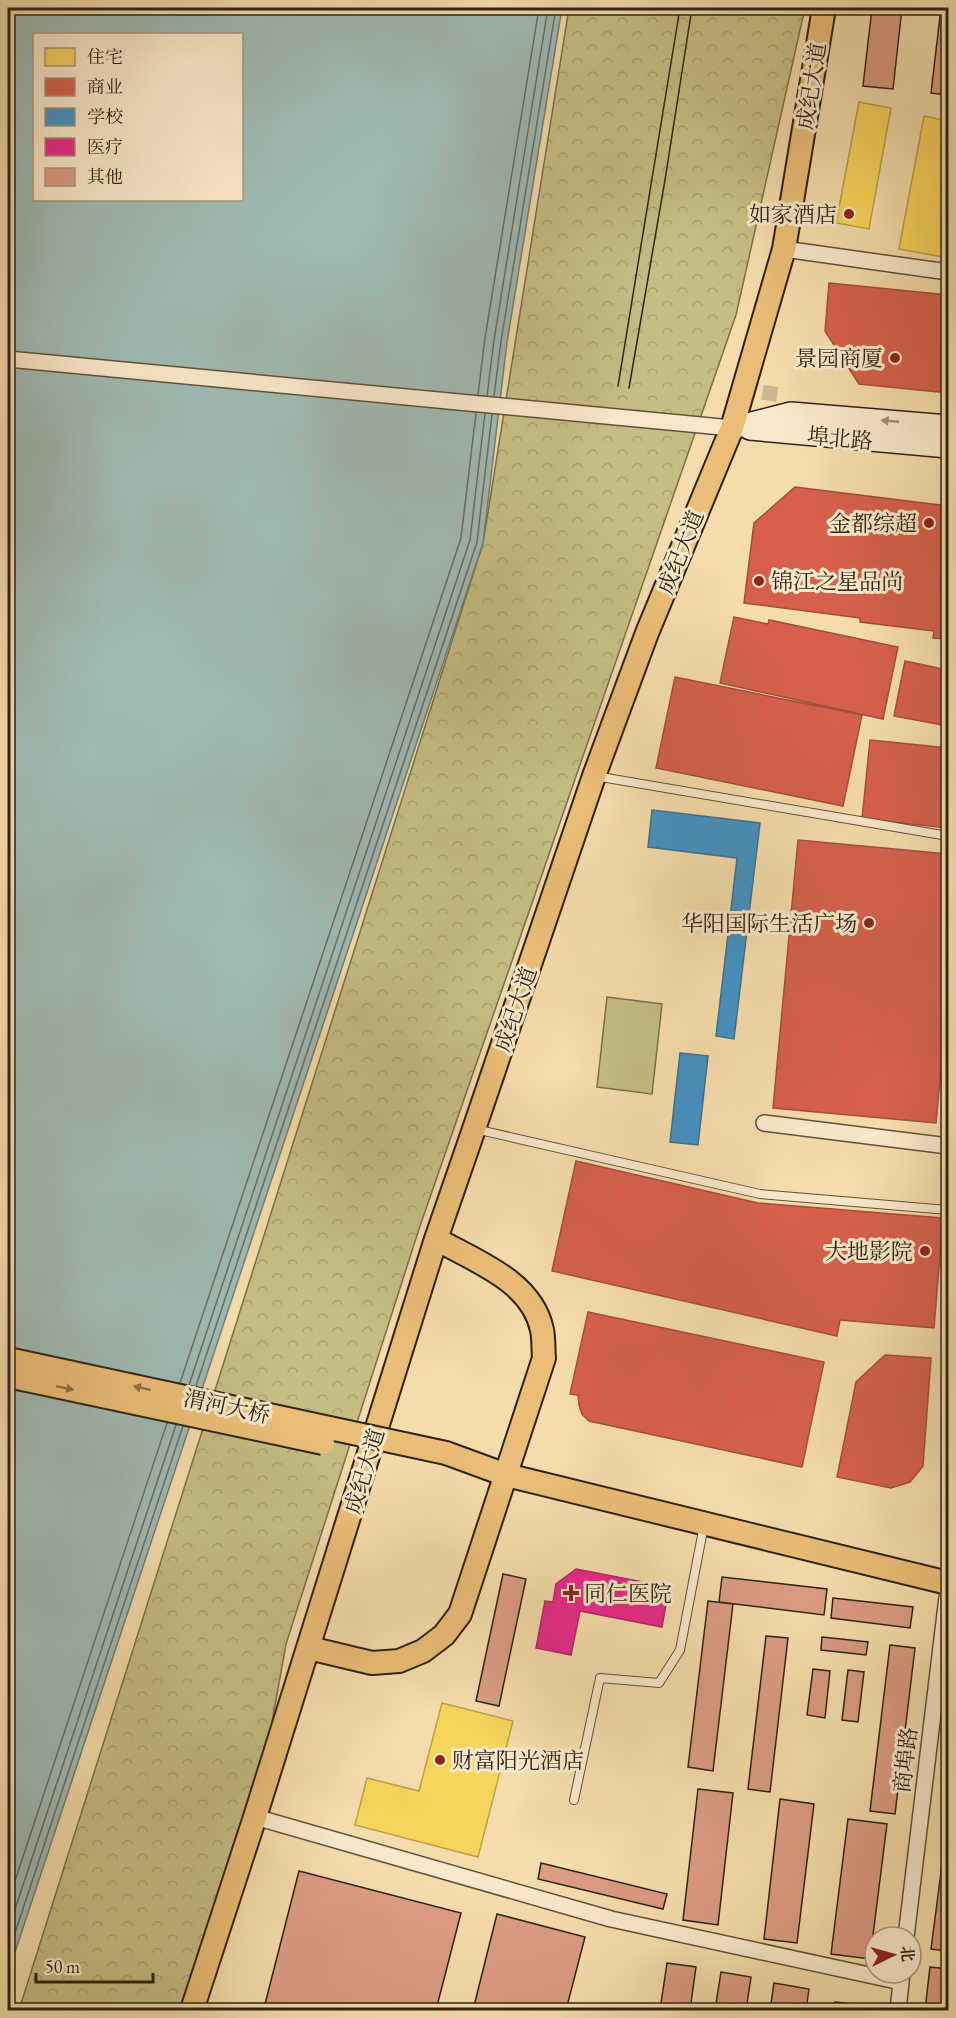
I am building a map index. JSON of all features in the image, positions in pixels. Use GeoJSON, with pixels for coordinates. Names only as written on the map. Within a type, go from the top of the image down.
{"type":"FeatureCollection","features":[{"type":"Feature","properties":{"kind":"main road","name":"成纪大道"},"geometry":{"type":"LineString","coordinates":[[192,2010],[309,1648],[436,1239],[594,776],[647,633],[732,428],[784,249],[824,8]]}},
{"type":"Feature","properties":{"kind":"main road"},"geometry":{"type":"LineString","coordinates":[[732,428],[791,413],[948,426]]}},
{"type":"Feature","properties":{"kind":"main road","name":"埠北路"},"geometry":{"type":"LineString","coordinates":[[732,428],[948,447]]}},
{"type":"Feature","properties":{"kind":"main road"},"geometry":{"type":"LineString","coordinates":[[309,1648],[372,1663],[390,1662],[399,1661],[423,1651],[444,1635],[460,1614],[544,1358],[542,1329],[531,1303],[512,1282],[436,1239]]}},
{"type":"Feature","properties":{"kind":"main road","name":"渭河大桥"},"geometry":{"type":"LineString","coordinates":[[8,1359],[444,1461]]}},
{"type":"Feature","properties":{"kind":"main road","name":"渭河大桥"},"geometry":{"type":"LineString","coordinates":[[8,1376],[444,1461]]}},
{"type":"Feature","properties":{"kind":"main road"},"geometry":{"type":"LineString","coordinates":[[444,1461],[948,1583]]}},
{"type":"Feature","properties":{"kind":"street"},"geometry":{"type":"LineString","coordinates":[[784,249],[948,272]]}},
{"type":"Feature","properties":{"kind":"street"},"geometry":{"type":"LineString","coordinates":[[8,359],[732,428]]}},
{"type":"Feature","properties":{"kind":"street"},"geometry":{"type":"LineString","coordinates":[[764,1123],[948,1146]]}},
{"type":"Feature","properties":{"kind":"street","name":"商埠路"},"geometry":{"type":"LineString","coordinates":[[907,1925],[948,1589]]}},
{"type":"Feature","properties":{"kind":"street"},"geometry":{"type":"LineString","coordinates":[[255,1817],[611,1919],[863,1970]]}},
{"type":"Feature","properties":{"kind":"street"},"geometry":{"type":"LineString","coordinates":[[898,2010],[901,1985]]}},
{"type":"Feature","properties":{"kind":"lane"},"geometry":{"type":"LineString","coordinates":[[594,776],[948,836]]}},
{"type":"Feature","properties":{"kind":"lane"},"geometry":{"type":"LineString","coordinates":[[474,1129],[760,1194],[948,1209]]}},
{"type":"Feature","properties":{"kind":"lane"},"geometry":{"type":"LineString","coordinates":[[574,1800],[600,1678],[659,1683],[680,1650],[704,1524]]}},
{"type":"Feature","properties":{"kind":"green space"},"geometry":{"type":"Polygon","coordinates":[[[569,8],[805,8],[736,315],[419,1229],[286,1644],[255,1817],[195,2010],[19,2010],[483,543],[569,8]]]}},
{"type":"Feature","properties":{"kind":"green space"},"geometry":{"type":"Polygon","coordinates":[[[607,997],[662,1004],[652,1094],[597,1087],[607,997]]]}},
{"type":"Feature","properties":{"kind":"water"},"geometry":{"type":"Polygon","coordinates":[[[8,8],[562,8],[507,342],[483,543],[8,1973],[8,8]]]}},
{"type":"Feature","properties":{"kind":"building: 住宅"},"geometry":{"type":"Polygon","coordinates":[[[859,102],[891,108],[869,229],[836,223],[859,102]]]}},
{"type":"Feature","properties":{"kind":"building: 住宅"},"geometry":{"type":"Polygon","coordinates":[[[924,116],[948,121],[948,258],[899,249],[924,116]]]}},
{"type":"Feature","properties":{"kind":"building: 住宅"},"geometry":{"type":"Polygon","coordinates":[[[442,1703],[513,1721],[478,1857],[355,1825],[367,1778],[419,1791],[442,1703]]]}},
{"type":"Feature","properties":{"kind":"building: 商业","name":"景园商厦"},"geometry":{"type":"Polygon","coordinates":[[[829,283],[948,295],[948,393],[859,384],[825,331],[829,283]]]}},
{"type":"Feature","properties":{"kind":"building: 商业"},"geometry":{"type":"Polygon","coordinates":[[[795,487],[948,506],[948,639],[933,638],[934,631],[860,622],[860,618],[744,603],[754,523],[795,487]]]}},
{"type":"Feature","properties":{"kind":"building: 商业"},"geometry":{"type":"Polygon","coordinates":[[[734,617],[768,624],[769,620],[898,647],[883,719],[720,683],[734,617]]]}},
{"type":"Feature","properties":{"kind":"building: 商业"},"geometry":{"type":"Polygon","coordinates":[[[905,661],[948,670],[948,726],[894,716],[905,661]]]}},
{"type":"Feature","properties":{"kind":"building: 商业"},"geometry":{"type":"Polygon","coordinates":[[[675,677],[862,715],[843,806],[656,768],[675,677]]]}},
{"type":"Feature","properties":{"kind":"building: 商业"},"geometry":{"type":"Polygon","coordinates":[[[870,740],[948,748],[948,828],[862,819],[870,740]]]}},
{"type":"Feature","properties":{"kind":"building: 商业","name":"华阳国际生活广场"},"geometry":{"type":"Polygon","coordinates":[[[798,840],[948,854],[948,992],[936,1123],[773,1108],[798,840]]]}},
{"type":"Feature","properties":{"kind":"building: 商业"},"geometry":{"type":"Polygon","coordinates":[[[576,1161],[758,1203],[943,1218],[934,1328],[840,1320],[837,1336],[552,1271],[576,1161]]]}},
{"type":"Feature","properties":{"kind":"building: 商业"},"geometry":{"type":"Polygon","coordinates":[[[588,1312],[824,1362],[802,1467],[589,1421],[582,1414],[578,1395],[570,1394],[588,1312]]]}},
{"type":"Feature","properties":{"kind":"building: 商业"},"geometry":{"type":"Polygon","coordinates":[[[885,1355],[931,1358],[923,1466],[910,1482],[891,1488],[837,1477],[856,1382],[885,1355]]]}},
{"type":"Feature","properties":{"kind":"building: 学校"},"geometry":{"type":"Polygon","coordinates":[[[652,810],[760,823],[734,1039],[716,1036],[737,858],[648,847],[652,810]]]}},
{"type":"Feature","properties":{"kind":"building: 学校"},"geometry":{"type":"Polygon","coordinates":[[[680,1053],[708,1056],[698,1145],[670,1142],[680,1053]]]}},
{"type":"Feature","properties":{"kind":"building: 医疗"},"geometry":{"type":"Polygon","coordinates":[[[576,1569],[669,1587],[662,1627],[580,1611],[571,1655],[536,1648],[545,1601],[553,1602],[556,1584],[576,1569]]]}},
{"type":"Feature","properties":{"kind":"building: 其他"},"geometry":{"type":"Polygon","coordinates":[[[872,8],[902,8],[893,89],[863,86],[872,8]]]}},
{"type":"Feature","properties":{"kind":"building: 其他"},"geometry":{"type":"Polygon","coordinates":[[[941,8],[948,8],[948,95],[931,93],[941,8]]]}},
{"type":"Feature","properties":{"kind":"building: 其他"},"geometry":{"type":"Polygon","coordinates":[[[503,1574],[526,1579],[499,1706],[476,1701],[503,1574]]]}},
{"type":"Feature","properties":{"kind":"building: 其他"},"geometry":{"type":"Polygon","coordinates":[[[722,1577],[827,1589],[824,1615],[719,1602],[722,1577]]]}},
{"type":"Feature","properties":{"kind":"building: 其他"},"geometry":{"type":"Polygon","coordinates":[[[833,1598],[913,1607],[910,1628],[831,1618],[833,1598]]]}},
{"type":"Feature","properties":{"kind":"building: 其他"},"geometry":{"type":"Polygon","coordinates":[[[708,1601],[733,1604],[713,1771],[688,1767],[708,1601]]]}},
{"type":"Feature","properties":{"kind":"building: 其他"},"geometry":{"type":"Polygon","coordinates":[[[766,1636],[788,1638],[770,1792],[748,1789],[766,1636]]]}},
{"type":"Feature","properties":{"kind":"building: 其他"},"geometry":{"type":"Polygon","coordinates":[[[822,1637],[868,1642],[866,1655],[821,1650],[822,1637]]]}},
{"type":"Feature","properties":{"kind":"building: 其他"},"geometry":{"type":"Polygon","coordinates":[[[890,1645],[915,1648],[895,1814],[870,1811],[890,1645]]]}},
{"type":"Feature","properties":{"kind":"building: 其他"},"geometry":{"type":"Polygon","coordinates":[[[813,1669],[830,1671],[825,1718],[807,1715],[813,1669]]]}},
{"type":"Feature","properties":{"kind":"building: 其他"},"geometry":{"type":"Polygon","coordinates":[[[848,1670],[864,1672],[858,1722],[842,1720],[848,1670]]]}},
{"type":"Feature","properties":{"kind":"building: 其他"},"geometry":{"type":"Polygon","coordinates":[[[698,1789],[733,1793],[718,1925],[683,1920],[698,1789]]]}},
{"type":"Feature","properties":{"kind":"building: 其他"},"geometry":{"type":"Polygon","coordinates":[[[780,1799],[814,1804],[797,1943],[764,1939],[780,1799]]]}},
{"type":"Feature","properties":{"kind":"building: 其他"},"geometry":{"type":"Polygon","coordinates":[[[848,1819],[887,1824],[874,1925],[863,1925],[863,1958],[831,1954],[848,1819]]]}},
{"type":"Feature","properties":{"kind":"building: 其他"},"geometry":{"type":"Polygon","coordinates":[[[948,1819],[948,1951],[931,1949],[948,1819]]]}},
{"type":"Feature","properties":{"kind":"building: 其他"},"geometry":{"type":"Polygon","coordinates":[[[541,1863],[667,1894],[663,1909],[538,1879],[541,1863]]]}},
{"type":"Feature","properties":{"kind":"building: 其他"},"geometry":{"type":"Polygon","coordinates":[[[299,1871],[461,1913],[436,2010],[272,2010],[264,2008],[299,1871]]]}},
{"type":"Feature","properties":{"kind":"building: 其他"},"geometry":{"type":"Polygon","coordinates":[[[497,1914],[585,1937],[566,2010],[473,2010],[497,1914]]]}},
{"type":"Feature","properties":{"kind":"building: 其他"},"geometry":{"type":"Polygon","coordinates":[[[667,1963],[696,1967],[690,2010],[660,2010],[667,1963]]]}},
{"type":"Feature","properties":{"kind":"building: 其他"},"geometry":{"type":"Polygon","coordinates":[[[930,1967],[948,1969],[948,2010],[925,2010],[930,1967]]]}},
{"type":"Feature","properties":{"kind":"building: 其他"},"geometry":{"type":"Polygon","coordinates":[[[721,1972],[751,1977],[746,2010],[715,2010],[721,1972]]]}},
{"type":"Feature","properties":{"kind":"building: 其他"},"geometry":{"type":"Polygon","coordinates":[[[774,1983],[809,1989],[806,2010],[770,2010],[774,1983]]]}},
{"type":"Feature","properties":{"kind":"building: 其他"},"geometry":{"type":"Polygon","coordinates":[[[835,2002],[865,2005],[865,2010],[834,2010],[835,2002]]]}},
{"type":"Feature","properties":{"kind":"tunnel"},"geometry":{"type":"LineString","coordinates":[[771,386],[766,420],[774,420]]}},
{"type":"Feature","properties":{"kind":"tram line"},"geometry":{"type":"LineString","coordinates":[[618,386],[680,8]]}},
{"type":"Feature","properties":{"kind":"tram line"},"geometry":{"type":"LineString","coordinates":[[629,388],[692,8]]}},
{"type":"Feature","properties":{"kind":"place","name":"如家酒店"},"geometry":{"type":"Point","coordinates":[849,214]}},
{"type":"Feature","properties":{"kind":"place","name":"景园商厦"},"geometry":{"type":"Point","coordinates":[895,358]}},
{"type":"Feature","properties":{"kind":"place","name":"金都综超"},"geometry":{"type":"Point","coordinates":[929,523]}},
{"type":"Feature","properties":{"kind":"place","name":"锦江之星品尚"},"geometry":{"type":"Point","coordinates":[759,581]}},
{"type":"Feature","properties":{"kind":"place","name":"华阳国际生活广场"},"geometry":{"type":"Point","coordinates":[869,923]}},
{"type":"Feature","properties":{"kind":"place","name":"大地影院"},"geometry":{"type":"Point","coordinates":[925,1251]}},
{"type":"Feature","properties":{"kind":"place","name":"同仁医院"},"geometry":{"type":"Point","coordinates":[571,1593]}},
{"type":"Feature","properties":{"kind":"place","name":"财富阳光酒店"},"geometry":{"type":"Point","coordinates":[440,1760]}}]}
